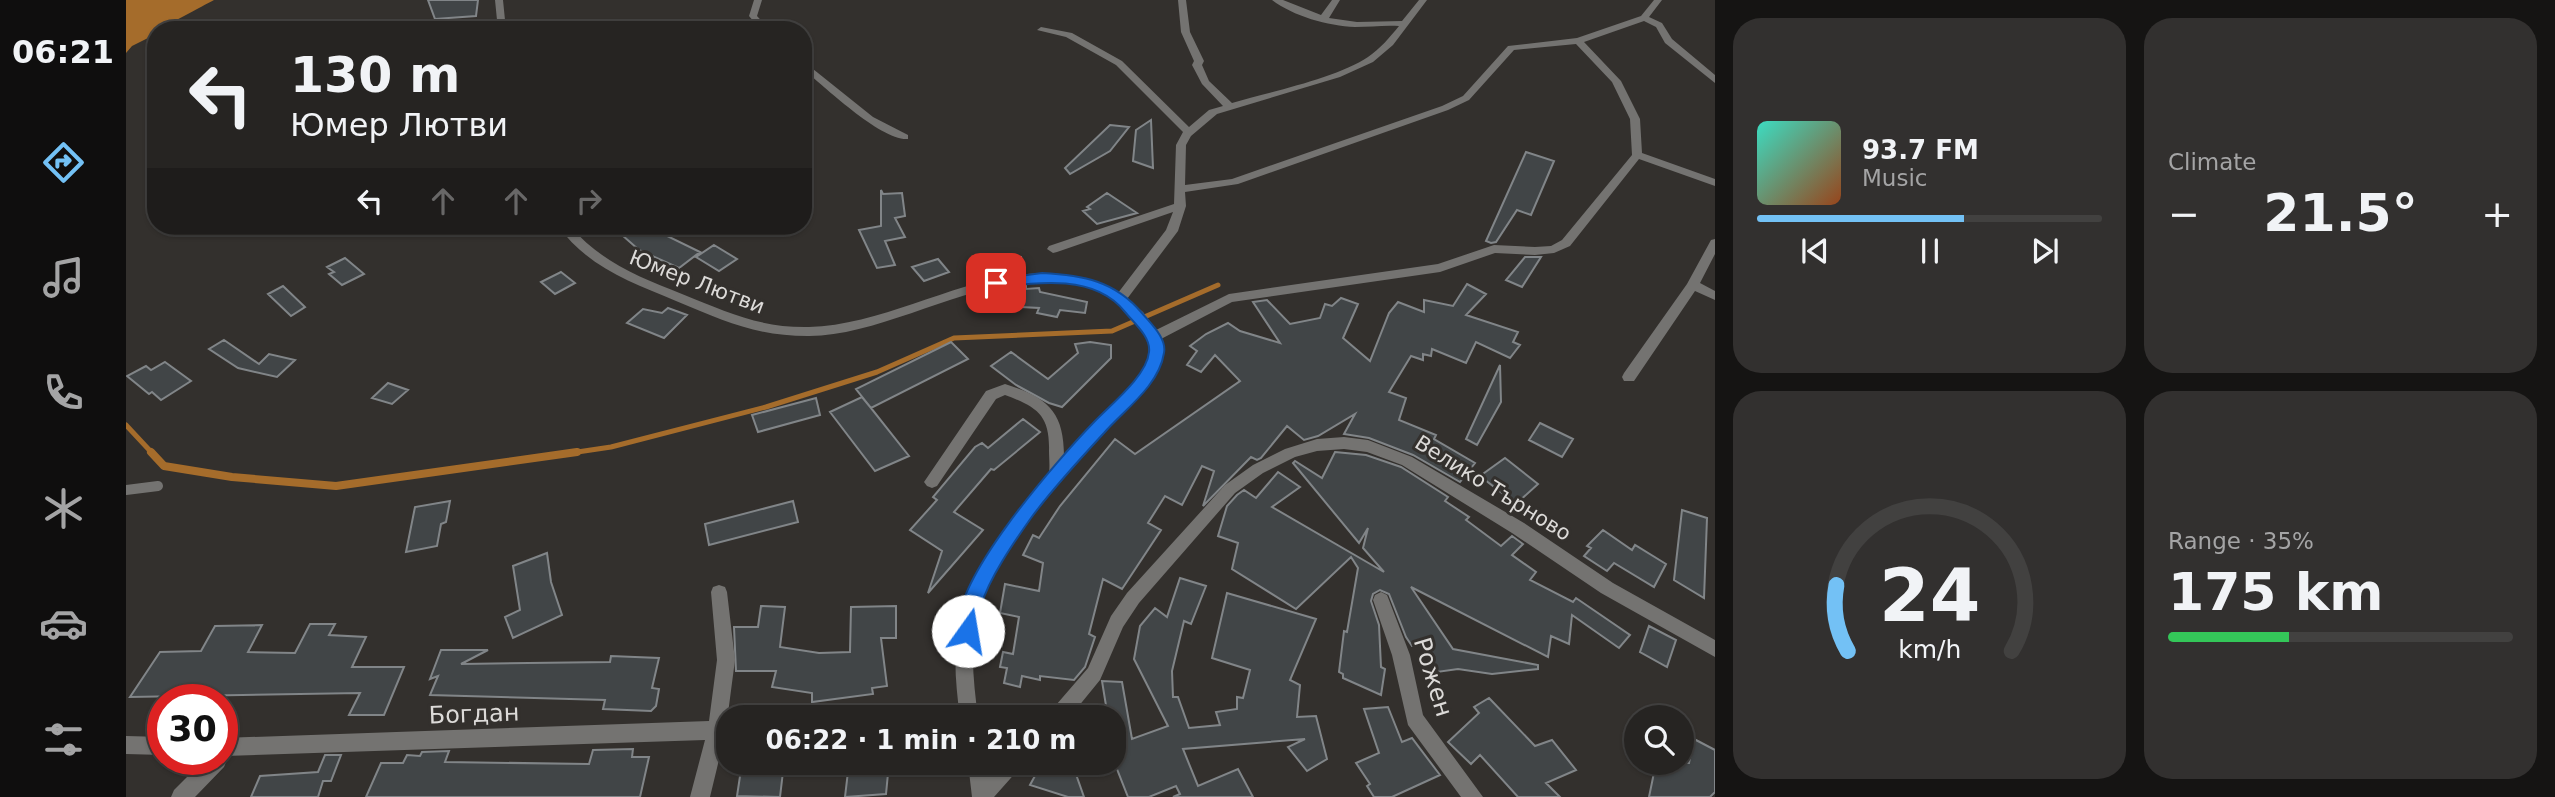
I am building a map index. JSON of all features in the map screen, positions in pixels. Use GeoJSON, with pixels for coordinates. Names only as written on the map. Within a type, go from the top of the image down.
{"type":"FeatureCollection","features":[{"type":"Feature","properties":{"kind":"street"},"geometry":{"type":"LineString","coordinates":[[499,0],[501,21]]}},
{"type":"Feature","properties":{"kind":"street"},"geometry":{"type":"LineString","coordinates":[[757,21],[753,16],[758,0]]}},
{"type":"Feature","properties":{"kind":"street"},"geometry":{"type":"LineString","coordinates":[[1182,0],[1181,16],[1189,44],[1199,61],[1197,65],[1205,82],[1229,106]]}},
{"type":"Feature","properties":{"kind":"street"},"geometry":{"type":"LineString","coordinates":[[1276,0],[1301,11],[1347,24],[1391,21],[1405,24]]}},
{"type":"Feature","properties":{"kind":"street"},"geometry":{"type":"LineString","coordinates":[[1324,18],[1336,0]]}},
{"type":"Feature","properties":{"kind":"street"},"geometry":{"type":"LineString","coordinates":[[1121,298],[1172,232],[1180,206],[1181,145],[1189,132],[1213,112],[1356,68],[1380,53],[1423,0]]}},
{"type":"Feature","properties":{"kind":"street"},"geometry":{"type":"LineString","coordinates":[[1181,189],[1234,182],[1445,108],[1466,98],[1511,48],[1578,41],[1644,18],[1658,0]]}},
{"type":"Feature","properties":{"kind":"street"},"geometry":{"type":"LineString","coordinates":[[1644,18],[1659,25],[1668,41],[1715,80]]}},
{"type":"Feature","properties":{"kind":"street"},"geometry":{"type":"LineString","coordinates":[[1041,30],[1069,35],[1119,62],[1189,132]]}},
{"type":"Feature","properties":{"kind":"street"},"geometry":{"type":"LineString","coordinates":[[968,705],[964,657],[972,605],[998,553],[1026,512],[1150,374],[1157,351],[1150,332],[1229,298],[1440,268],[1494,249],[1535,251],[1554,249],[1566,243],[1637,155],[1635,119],[1616,82],[1578,41]]}},
{"type":"Feature","properties":{"kind":"street"},"geometry":{"type":"LineString","coordinates":[[812,72],[869,119],[904,137]]}},
{"type":"Feature","properties":{"kind":"street"},"geometry":{"type":"LineString","coordinates":[[1637,155],[1715,183]]}},
{"type":"Feature","properties":{"kind":"street"},"geometry":{"type":"LineString","coordinates":[[1053,249],[1180,206]]}},
{"type":"Feature","properties":{"kind":"street","name":"Юмер Лютви"},"geometry":{"type":"LineString","coordinates":[[571,235],[579,246],[603,265],[718,313],[772,330],[830,329],[870,322],[969,291],[1022,279],[1065,279],[1092,285],[1121,298],[1150,332]]}},
{"type":"Feature","properties":{"kind":"street"},"geometry":{"type":"LineString","coordinates":[[1629,377],[1693,285],[1715,243]]}},
{"type":"Feature","properties":{"kind":"street"},"geometry":{"type":"LineString","coordinates":[[1693,285],[1715,296]]}},
{"type":"Feature","properties":{"kind":"street"},"geometry":{"type":"LineString","coordinates":[[932,482],[991,395],[1005,389],[1033,399],[1049,412],[1058,429],[1056,477]]}},
{"type":"Feature","properties":{"kind":"street","name":"Велико Търново"},"geometry":{"type":"LineString","coordinates":[[1068,705],[1094,674],[1117,622],[1133,598],[1230,489],[1258,469],[1290,453],[1317,445],[1344,443],[1368,446],[1407,461],[1518,528],[1607,588],[1715,649]]}},
{"type":"Feature","properties":{"kind":"street"},"geometry":{"type":"LineString","coordinates":[[719,592],[726,660],[723,705]]}},
{"type":"Feature","properties":{"kind":"street","name":"Рожен"},"geometry":{"type":"LineString","coordinates":[[1381,600],[1401,655],[1415,719],[1473,797]]}},
{"type":"Feature","properties":{"kind":"street","name":"Богдан"},"geometry":{"type":"LineString","coordinates":[[238,751],[716,730]]}},
{"type":"Feature","properties":{"kind":"street"},"geometry":{"type":"LineString","coordinates":[[126,745],[147,746]]}},
{"type":"Feature","properties":{"kind":"street"},"geometry":{"type":"LineString","coordinates":[[700,797],[716,748]]}},
{"type":"Feature","properties":{"kind":"street"},"geometry":{"type":"LineString","coordinates":[[181,797],[202,775]]}},
{"type":"Feature","properties":{"kind":"street"},"geometry":{"type":"LineString","coordinates":[[979,775],[982,797]]}},
{"type":"Feature","properties":{"kind":"street"},"geometry":{"type":"LineString","coordinates":[[982,797],[1001,775]]}},
{"type":"Feature","properties":{"kind":"lane"},"geometry":{"type":"LineString","coordinates":[[126,490],[158,486]]}},
{"type":"Feature","properties":{"kind":"shaded area"},"geometry":{"type":"Polygon","coordinates":[[[126,0],[214,0],[174,21],[147,21],[147,38],[132,46],[126,53],[126,0]]]}},
{"type":"Feature","properties":{"kind":"building"},"geometry":{"type":"Polygon","coordinates":[[[428,0],[478,0],[476,16],[435,19],[428,0]]]}},
{"type":"Feature","properties":{"kind":"building"},"geometry":{"type":"Polygon","coordinates":[[[1151,120],[1153,168],[1133,161],[1136,130],[1151,120]]]}},
{"type":"Feature","properties":{"kind":"building"},"geometry":{"type":"Polygon","coordinates":[[[1110,125],[1129,127],[1110,151],[1070,174],[1065,168],[1110,125]]]}},
{"type":"Feature","properties":{"kind":"building"},"geometry":{"type":"Polygon","coordinates":[[[1526,152],[1554,161],[1531,215],[1517,210],[1496,242],[1486,241],[1526,152]]]}},
{"type":"Feature","properties":{"kind":"building"},"geometry":{"type":"Polygon","coordinates":[[[881,190],[883,194],[902,193],[905,216],[895,218],[905,237],[885,241],[895,265],[877,268],[859,230],[881,226],[881,190]]]}},
{"type":"Feature","properties":{"kind":"building"},"geometry":{"type":"Polygon","coordinates":[[[1107,193],[1137,213],[1097,224],[1083,211],[1090,209],[1087,207],[1107,193]]]}},
{"type":"Feature","properties":{"kind":"building"},"geometry":{"type":"Polygon","coordinates":[[[622,235],[665,235],[700,252],[679,268],[639,250],[622,235]]]}},
{"type":"Feature","properties":{"kind":"building"},"geometry":{"type":"Polygon","coordinates":[[[714,245],[737,259],[719,271],[696,257],[714,245]]]}},
{"type":"Feature","properties":{"kind":"building"},"geometry":{"type":"Polygon","coordinates":[[[1021,257],[1024,272],[982,280],[979,269],[990,266],[989,258],[1021,257]]]}},
{"type":"Feature","properties":{"kind":"building"},"geometry":{"type":"Polygon","coordinates":[[[1525,257],[1541,257],[1522,287],[1506,280],[1525,257]]]}},
{"type":"Feature","properties":{"kind":"building"},"geometry":{"type":"Polygon","coordinates":[[[345,258],[364,274],[342,285],[329,274],[334,272],[327,267],[345,258]]]}},
{"type":"Feature","properties":{"kind":"building"},"geometry":{"type":"Polygon","coordinates":[[[938,259],[949,272],[924,281],[912,267],[938,259]]]}},
{"type":"Feature","properties":{"kind":"building"},"geometry":{"type":"Polygon","coordinates":[[[561,272],[575,283],[555,294],[541,282],[561,272]]]}},
{"type":"Feature","properties":{"kind":"building"},"geometry":{"type":"Polygon","coordinates":[[[1467,284],[1486,294],[1466,315],[1518,332],[1513,342],[1520,345],[1510,358],[1476,342],[1466,363],[1432,349],[1431,356],[1423,354],[1423,360],[1411,356],[1389,392],[1406,398],[1399,420],[1436,435],[1434,439],[1475,463],[1460,482],[1413,455],[1369,438],[1344,434],[1355,414],[1318,436],[1304,440],[1287,426],[1261,458],[1257,460],[1251,457],[1203,506],[1214,471],[1202,466],[1182,505],[1165,496],[1148,523],[1161,530],[1122,589],[1103,579],[1089,634],[1095,637],[1085,667],[1074,680],[1040,676],[1040,680],[1022,676],[1020,687],[1004,683],[1007,668],[1000,667],[1003,652],[1013,654],[1019,617],[1000,613],[1005,584],[1039,591],[1043,563],[1023,555],[1033,535],[1039,538],[1060,506],[1115,439],[1135,454],[1240,381],[1215,355],[1201,372],[1187,365],[1197,351],[1190,346],[1228,323],[1240,331],[1280,343],[1253,302],[1267,300],[1290,324],[1320,318],[1325,304],[1332,306],[1341,298],[1358,304],[1343,338],[1370,361],[1389,313],[1398,302],[1424,312],[1424,300],[1453,306],[1467,284]]]}},
{"type":"Feature","properties":{"kind":"building"},"geometry":{"type":"Polygon","coordinates":[[[1026,285],[1026,289],[1039,288],[1040,292],[1087,302],[1085,313],[1060,310],[1057,317],[1037,313],[1039,308],[988,305],[985,293],[1026,285]]]}},
{"type":"Feature","properties":{"kind":"building"},"geometry":{"type":"Polygon","coordinates":[[[283,286],[305,307],[291,316],[268,294],[283,286]]]}},
{"type":"Feature","properties":{"kind":"building"},"geometry":{"type":"Polygon","coordinates":[[[668,308],[687,315],[664,338],[627,323],[643,309],[662,313],[668,308]]]}},
{"type":"Feature","properties":{"kind":"building"},"geometry":{"type":"Polygon","coordinates":[[[224,340],[259,364],[269,354],[295,360],[277,377],[238,368],[209,349],[224,340]]]}},
{"type":"Feature","properties":{"kind":"building"},"geometry":{"type":"Polygon","coordinates":[[[951,342],[968,359],[871,408],[856,389],[951,342]]]}},
{"type":"Feature","properties":{"kind":"building"},"geometry":{"type":"Polygon","coordinates":[[[1090,342],[1111,345],[1111,358],[1062,407],[1016,385],[991,366],[1011,352],[1048,379],[1078,353],[1075,344],[1090,342]]]}},
{"type":"Feature","properties":{"kind":"building"},"geometry":{"type":"Polygon","coordinates":[[[165,362],[191,381],[161,400],[127,376],[146,366],[151,370],[165,362]]]}},
{"type":"Feature","properties":{"kind":"building"},"geometry":{"type":"Polygon","coordinates":[[[1500,365],[1501,402],[1477,445],[1466,439],[1500,365]]]}},
{"type":"Feature","properties":{"kind":"building"},"geometry":{"type":"Polygon","coordinates":[[[388,383],[408,390],[392,404],[372,398],[388,383]]]}},
{"type":"Feature","properties":{"kind":"building"},"geometry":{"type":"Polygon","coordinates":[[[862,397],[909,456],[875,471],[830,412],[862,397]]]}},
{"type":"Feature","properties":{"kind":"building"},"geometry":{"type":"Polygon","coordinates":[[[816,398],[820,415],[758,432],[752,415],[816,398]]]}},
{"type":"Feature","properties":{"kind":"building"},"geometry":{"type":"Polygon","coordinates":[[[1023,419],[1040,432],[994,470],[991,469],[954,512],[983,530],[928,593],[942,551],[910,530],[937,500],[933,497],[975,447],[982,443],[988,448],[1023,419]]]}},
{"type":"Feature","properties":{"kind":"building"},"geometry":{"type":"Polygon","coordinates":[[[1540,423],[1573,439],[1562,457],[1529,440],[1540,423]]]}},
{"type":"Feature","properties":{"kind":"building"},"geometry":{"type":"Polygon","coordinates":[[[1335,452],[1366,455],[1401,467],[1448,497],[1445,501],[1469,517],[1466,520],[1501,546],[1512,536],[1523,544],[1512,555],[1536,572],[1530,580],[1573,602],[1576,598],[1630,635],[1619,648],[1572,615],[1569,644],[1551,636],[1548,657],[1411,587],[1453,649],[1538,665],[1538,669],[1492,674],[1458,669],[1437,672],[1423,645],[1412,646],[1389,594],[1380,590],[1373,594],[1371,601],[1379,625],[1381,667],[1385,669],[1381,695],[1343,678],[1343,674],[1339,672],[1344,631],[1347,632],[1358,568],[1351,557],[1296,609],[1232,569],[1238,543],[1218,536],[1227,506],[1237,495],[1244,490],[1256,498],[1278,472],[1300,487],[1272,507],[1384,572],[1363,548],[1368,528],[1359,543],[1293,463],[1295,461],[1322,478],[1335,452]]]}},
{"type":"Feature","properties":{"kind":"building"},"geometry":{"type":"Polygon","coordinates":[[[1505,458],[1538,484],[1516,504],[1480,476],[1505,458]]]}},
{"type":"Feature","properties":{"kind":"building"},"geometry":{"type":"Polygon","coordinates":[[[450,501],[446,522],[441,524],[437,546],[406,552],[415,507],[450,501]]]}},
{"type":"Feature","properties":{"kind":"building"},"geometry":{"type":"Polygon","coordinates":[[[793,501],[798,522],[709,545],[705,524],[793,501]]]}},
{"type":"Feature","properties":{"kind":"building"},"geometry":{"type":"Polygon","coordinates":[[[1682,510],[1707,518],[1704,598],[1674,580],[1682,510]]]}},
{"type":"Feature","properties":{"kind":"building"},"geometry":{"type":"Polygon","coordinates":[[[1603,530],[1632,550],[1635,545],[1666,564],[1654,587],[1614,563],[1607,571],[1584,556],[1591,548],[1587,546],[1603,530]]]}},
{"type":"Feature","properties":{"kind":"building"},"geometry":{"type":"Polygon","coordinates":[[[547,553],[551,582],[562,615],[513,638],[505,617],[520,610],[513,566],[547,553]]]}},
{"type":"Feature","properties":{"kind":"building"},"geometry":{"type":"Polygon","coordinates":[[[1180,578],[1206,586],[1191,624],[1184,621],[1172,671],[1173,697],[1178,697],[1189,728],[1220,725],[1216,712],[1237,709],[1237,697],[1243,698],[1250,670],[1212,658],[1227,593],[1316,619],[1290,680],[1300,685],[1297,717],[1316,716],[1327,759],[1307,771],[1288,747],[1305,739],[1183,749],[1198,786],[1238,769],[1253,797],[1173,797],[1180,794],[1176,786],[1149,797],[1128,797],[1119,775],[1126,775],[1126,705],[1106,705],[1102,681],[1122,682],[1132,739],[1168,726],[1134,659],[1140,626],[1155,608],[1167,617],[1180,578]]]}},
{"type":"Feature","properties":{"kind":"building"},"geometry":{"type":"Polygon","coordinates":[[[761,606],[785,607],[780,647],[819,653],[850,652],[851,607],[896,606],[896,638],[881,638],[887,686],[872,688],[873,694],[812,702],[812,693],[772,687],[776,671],[736,671],[734,627],[758,627],[761,606]]]}},
{"type":"Feature","properties":{"kind":"building"},"geometry":{"type":"Polygon","coordinates":[[[310,624],[335,624],[329,635],[366,637],[352,667],[404,667],[384,715],[349,715],[360,693],[238,695],[238,684],[147,684],[147,697],[130,697],[160,652],[201,651],[215,626],[262,625],[248,652],[295,653],[310,624]]]}},
{"type":"Feature","properties":{"kind":"building"},"geometry":{"type":"Polygon","coordinates":[[[1649,626],[1676,640],[1667,667],[1640,652],[1649,626]]]}},
{"type":"Feature","properties":{"kind":"building"},"geometry":{"type":"Polygon","coordinates":[[[441,650],[488,650],[461,664],[610,662],[611,656],[659,658],[652,688],[659,689],[656,706],[651,711],[603,709],[605,700],[430,695],[438,676],[430,679],[441,650]]]}},
{"type":"Feature","properties":{"kind":"building"},"geometry":{"type":"Polygon","coordinates":[[[1489,698],[1535,746],[1552,740],[1576,770],[1546,783],[1560,797],[1518,797],[1480,755],[1471,764],[1448,742],[1479,713],[1474,707],[1489,698]]]}},
{"type":"Feature","properties":{"kind":"building"},"geometry":{"type":"Polygon","coordinates":[[[1388,707],[1402,742],[1412,738],[1440,775],[1392,797],[1374,797],[1367,786],[1370,784],[1356,763],[1379,753],[1364,709],[1388,707]]]}},
{"type":"Feature","properties":{"kind":"building"},"geometry":{"type":"Polygon","coordinates":[[[1694,739],[1715,750],[1715,792],[1710,797],[1649,797],[1654,775],[1694,775],[1694,739]]]}},
{"type":"Feature","properties":{"kind":"building"},"geometry":{"type":"Polygon","coordinates":[[[633,749],[632,757],[649,757],[640,797],[366,797],[381,763],[403,763],[407,755],[420,756],[422,752],[449,751],[445,762],[589,764],[593,750],[633,749]]]}},
{"type":"Feature","properties":{"kind":"building"},"geometry":{"type":"Polygon","coordinates":[[[325,755],[341,755],[331,781],[323,781],[318,797],[251,797],[260,776],[318,772],[325,755]]]}},
{"type":"Feature","properties":{"kind":"building"},"geometry":{"type":"Polygon","coordinates":[[[740,775],[783,775],[780,797],[737,796],[740,775]]]}},
{"type":"Feature","properties":{"kind":"building"},"geometry":{"type":"Polygon","coordinates":[[[848,775],[888,775],[886,794],[845,797],[848,775]]]}},
{"type":"Feature","properties":{"kind":"building"},"geometry":{"type":"Polygon","coordinates":[[[1035,775],[1076,775],[1084,797],[1068,797],[1030,785],[1035,775]]]}},
{"type":"Feature","properties":{"kind":"waterway"},"geometry":{"type":"LineString","coordinates":[[564,454],[611,447],[766,407],[877,372],[954,338],[1112,331],[1218,285]]}},
{"type":"Feature","properties":{"kind":"waterway"},"geometry":{"type":"LineString","coordinates":[[126,425],[153,454]]}},
{"type":"Feature","properties":{"kind":"waterway"},"geometry":{"type":"LineString","coordinates":[[151,452],[164,466],[232,477],[336,486],[577,452]]}},
{"type":"Feature","properties":{"kind":"route"},"geometry":{"type":"LineString","coordinates":[[968,631],[972,605],[998,553],[1026,512],[1098,428],[1150,374],[1157,351],[1154,337],[1136,313],[1121,298],[1092,285],[1042,277],[996,283]]}}]}
